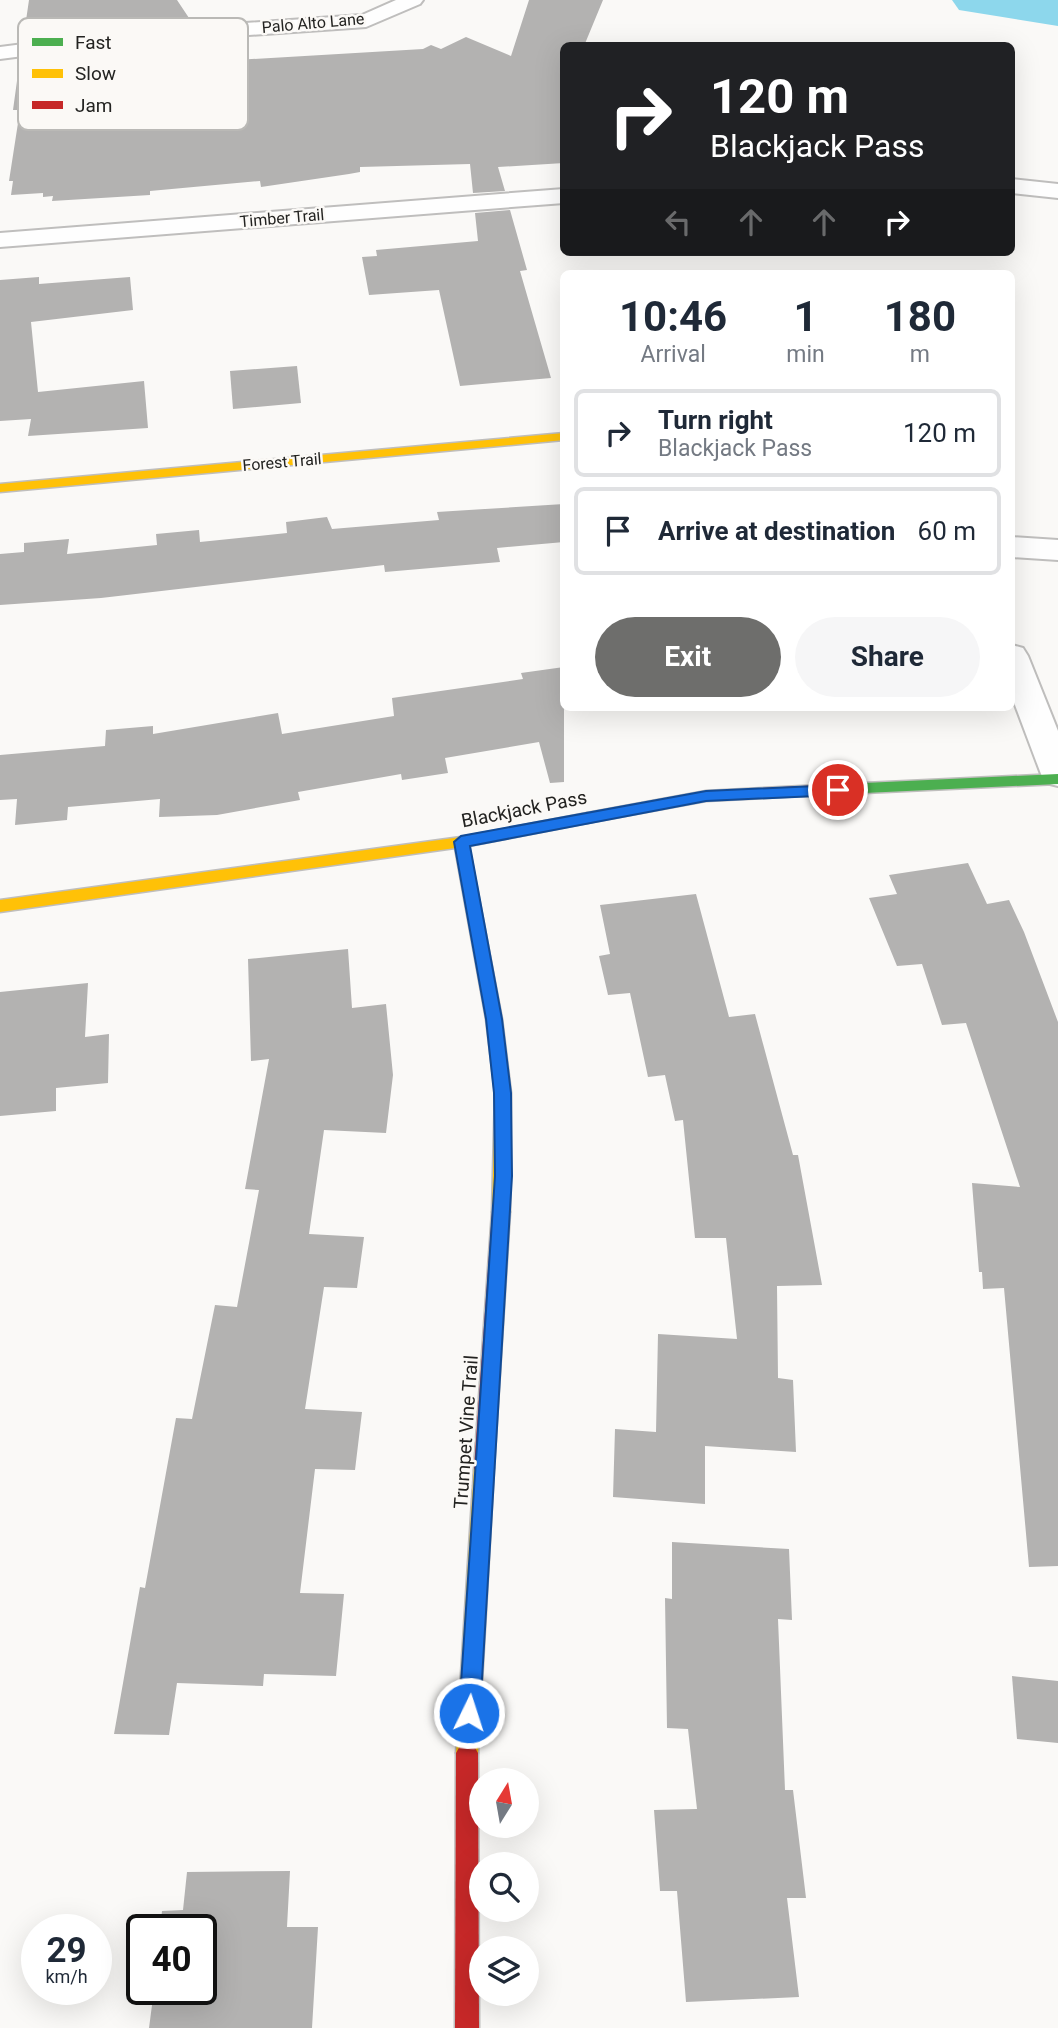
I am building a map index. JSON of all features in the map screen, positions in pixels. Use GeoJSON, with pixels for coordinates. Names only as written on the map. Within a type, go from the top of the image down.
{"type":"FeatureCollection","features":[{"type":"Feature","properties":{"kind":"street","name":"Palo Alto Lane"},"geometry":{"type":"LineString","coordinates":[[248,23],[271,20],[366,21],[413,0]]}},
{"type":"Feature","properties":{"kind":"street","name":"Palo Alto Lane"},"geometry":{"type":"LineString","coordinates":[[0,53],[18,51]]}},
{"type":"Feature","properties":{"kind":"street"},"geometry":{"type":"LineString","coordinates":[[1015,186],[1058,191]]}},
{"type":"Feature","properties":{"kind":"street","name":"Timber Trail"},"geometry":{"type":"LineString","coordinates":[[0,240],[560,195]]}},
{"type":"Feature","properties":{"kind":"street","name":"Forest Trail"},"geometry":{"type":"LineString","coordinates":[[0,488],[560,436]]}},
{"type":"Feature","properties":{"kind":"street"},"geometry":{"type":"LineString","coordinates":[[1015,547],[1058,550]]}},
{"type":"Feature","properties":{"kind":"street"},"geometry":{"type":"LineString","coordinates":[[1015,664],[1058,774]]}},
{"type":"Feature","properties":{"kind":"street","name":"Blackjack Pass"},"geometry":{"type":"LineString","coordinates":[[0,906],[461,842],[706,796],[1058,779]]}},
{"type":"Feature","properties":{"kind":"street","name":"Trumpet Vine Trail"},"geometry":{"type":"LineString","coordinates":[[461,842],[494,1019],[503,1093],[503,1162],[467,1740],[467,2028]]}},
{"type":"Feature","properties":{"kind":"building"},"geometry":{"type":"Polygon","coordinates":[[[29,0],[177,0],[189,18],[26,18],[29,0]]]}},
{"type":"Feature","properties":{"kind":"building"},"geometry":{"type":"Polygon","coordinates":[[[529,0],[603,0],[586,42],[560,42],[560,163],[498,167],[505,191],[473,193],[470,164],[360,167],[360,172],[261,187],[260,181],[150,191],[150,195],[52,201],[53,196],[43,197],[43,193],[11,195],[13,181],[9,181],[18,123],[18,130],[248,130],[248,59],[423,49],[431,45],[441,49],[466,37],[511,56],[529,0]]]}},
{"type":"Feature","properties":{"kind":"building"},"geometry":{"type":"Polygon","coordinates":[[[18,74],[18,110],[13,110],[18,74]]]}},
{"type":"Feature","properties":{"kind":"building"},"geometry":{"type":"Polygon","coordinates":[[[510,210],[527,270],[520,271],[551,378],[460,386],[439,290],[369,295],[362,257],[377,256],[376,250],[478,241],[475,213],[510,210]]]}},
{"type":"Feature","properties":{"kind":"building"},"geometry":{"type":"Polygon","coordinates":[[[39,277],[39,284],[130,277],[133,310],[31,322],[38,392],[144,381],[148,428],[28,436],[31,419],[0,421],[0,280],[39,277]]]}},
{"type":"Feature","properties":{"kind":"building"},"geometry":{"type":"Polygon","coordinates":[[[297,366],[301,403],[233,409],[230,371],[297,366]]]}},
{"type":"Feature","properties":{"kind":"building"},"geometry":{"type":"Polygon","coordinates":[[[560,504],[560,542],[497,548],[500,562],[385,572],[384,565],[101,598],[0,605],[0,554],[24,552],[24,543],[69,539],[67,554],[157,545],[156,534],[199,530],[200,542],[287,533],[286,522],[327,517],[332,529],[439,520],[437,512],[560,504]]]}},
{"type":"Feature","properties":{"kind":"building"},"geometry":{"type":"Polygon","coordinates":[[[560,668],[560,711],[564,711],[564,782],[550,783],[539,742],[445,758],[448,773],[402,780],[401,774],[298,792],[300,800],[217,815],[159,817],[160,799],[68,807],[67,820],[15,825],[17,799],[0,800],[0,755],[105,746],[106,730],[153,726],[153,734],[278,713],[282,734],[394,716],[392,698],[523,679],[521,673],[560,668]]]}},
{"type":"Feature","properties":{"kind":"building"},"geometry":{"type":"Polygon","coordinates":[[[968,863],[987,904],[1009,900],[1058,1022],[1058,1566],[1029,1567],[1004,1288],[983,1289],[982,1272],[979,1272],[972,1183],[1020,1187],[966,1023],[942,1025],[922,964],[897,966],[869,898],[897,894],[889,875],[968,863]]]}},
{"type":"Feature","properties":{"kind":"building"},"geometry":{"type":"Polygon","coordinates":[[[696,894],[729,1017],[755,1014],[793,1155],[798,1155],[822,1285],[777,1286],[778,1378],[793,1380],[796,1452],[705,1446],[705,1504],[613,1497],[615,1429],[656,1432],[658,1334],[737,1339],[726,1238],[695,1238],[683,1120],[675,1121],[665,1075],[648,1077],[630,993],[608,995],[599,956],[610,954],[600,905],[696,894]]]}},
{"type":"Feature","properties":{"kind":"building"},"geometry":{"type":"Polygon","coordinates":[[[348,949],[352,1008],[386,1004],[393,1075],[386,1133],[324,1130],[309,1234],[364,1237],[357,1288],[324,1287],[305,1409],[362,1412],[355,1470],[315,1469],[300,1593],[344,1594],[336,1676],[264,1674],[263,1686],[177,1683],[169,1735],[114,1734],[140,1587],[145,1588],[176,1418],[192,1419],[215,1305],[237,1307],[259,1190],[245,1189],[269,1059],[251,1061],[248,959],[348,949]]]}},
{"type":"Feature","properties":{"kind":"building"},"geometry":{"type":"Polygon","coordinates":[[[88,983],[85,1037],[109,1034],[108,1083],[56,1088],[56,1111],[0,1116],[0,992],[88,983]]]}},
{"type":"Feature","properties":{"kind":"building"},"geometry":{"type":"Polygon","coordinates":[[[672,1542],[789,1549],[792,1620],[778,1619],[785,1790],[793,1790],[806,1898],[787,1898],[799,1997],[686,2002],[677,1891],[660,1891],[654,1810],[697,1809],[688,1729],[667,1728],[665,1598],[672,1599],[672,1542]]]}},
{"type":"Feature","properties":{"kind":"building"},"geometry":{"type":"Polygon","coordinates":[[[1012,1676],[1058,1681],[1058,1743],[1017,1739],[1012,1676]]]}},
{"type":"Feature","properties":{"kind":"building"},"geometry":{"type":"Polygon","coordinates":[[[290,1871],[287,1927],[318,1927],[312,2028],[149,2028],[152,2005],[217,2005],[217,1914],[162,1914],[162,1911],[183,1910],[187,1872],[290,1871]]]}},
{"type":"Feature","properties":{"kind":"waterway"},"geometry":{"type":"LineString","coordinates":[[976,0],[1058,12]]}},
{"type":"Feature","properties":{"kind":"traffic: fast"},"geometry":{"type":"LineString","coordinates":[[822,790],[1058,779]]}},
{"type":"Feature","properties":{"kind":"traffic: slow"},"geometry":{"type":"LineString","coordinates":[[0,488],[560,436]]}},
{"type":"Feature","properties":{"kind":"traffic: slow"},"geometry":{"type":"LineString","coordinates":[[0,906],[461,842],[587,818]]}},
{"type":"Feature","properties":{"kind":"traffic: slow"},"geometry":{"type":"LineString","coordinates":[[461,842],[494,1019],[503,1093],[501,1212]]}},
{"type":"Feature","properties":{"kind":"traffic: slow"},"geometry":{"type":"LineString","coordinates":[[467,1753],[484,1468]]}},
{"type":"Feature","properties":{"kind":"traffic: jam"},"geometry":{"type":"LineString","coordinates":[[587,818],[706,796],[822,790]]}},
{"type":"Feature","properties":{"kind":"traffic: jam"},"geometry":{"type":"LineString","coordinates":[[484,1468],[501,1212]]}},
{"type":"Feature","properties":{"kind":"traffic: jam"},"geometry":{"type":"LineString","coordinates":[[467,1753],[467,2028]]}},
{"type":"Feature","properties":{"kind":"route"},"geometry":{"type":"LineString","coordinates":[[469,1713],[503,1176],[503,1093],[494,1019],[461,842],[706,796],[838,790]]}}]}
